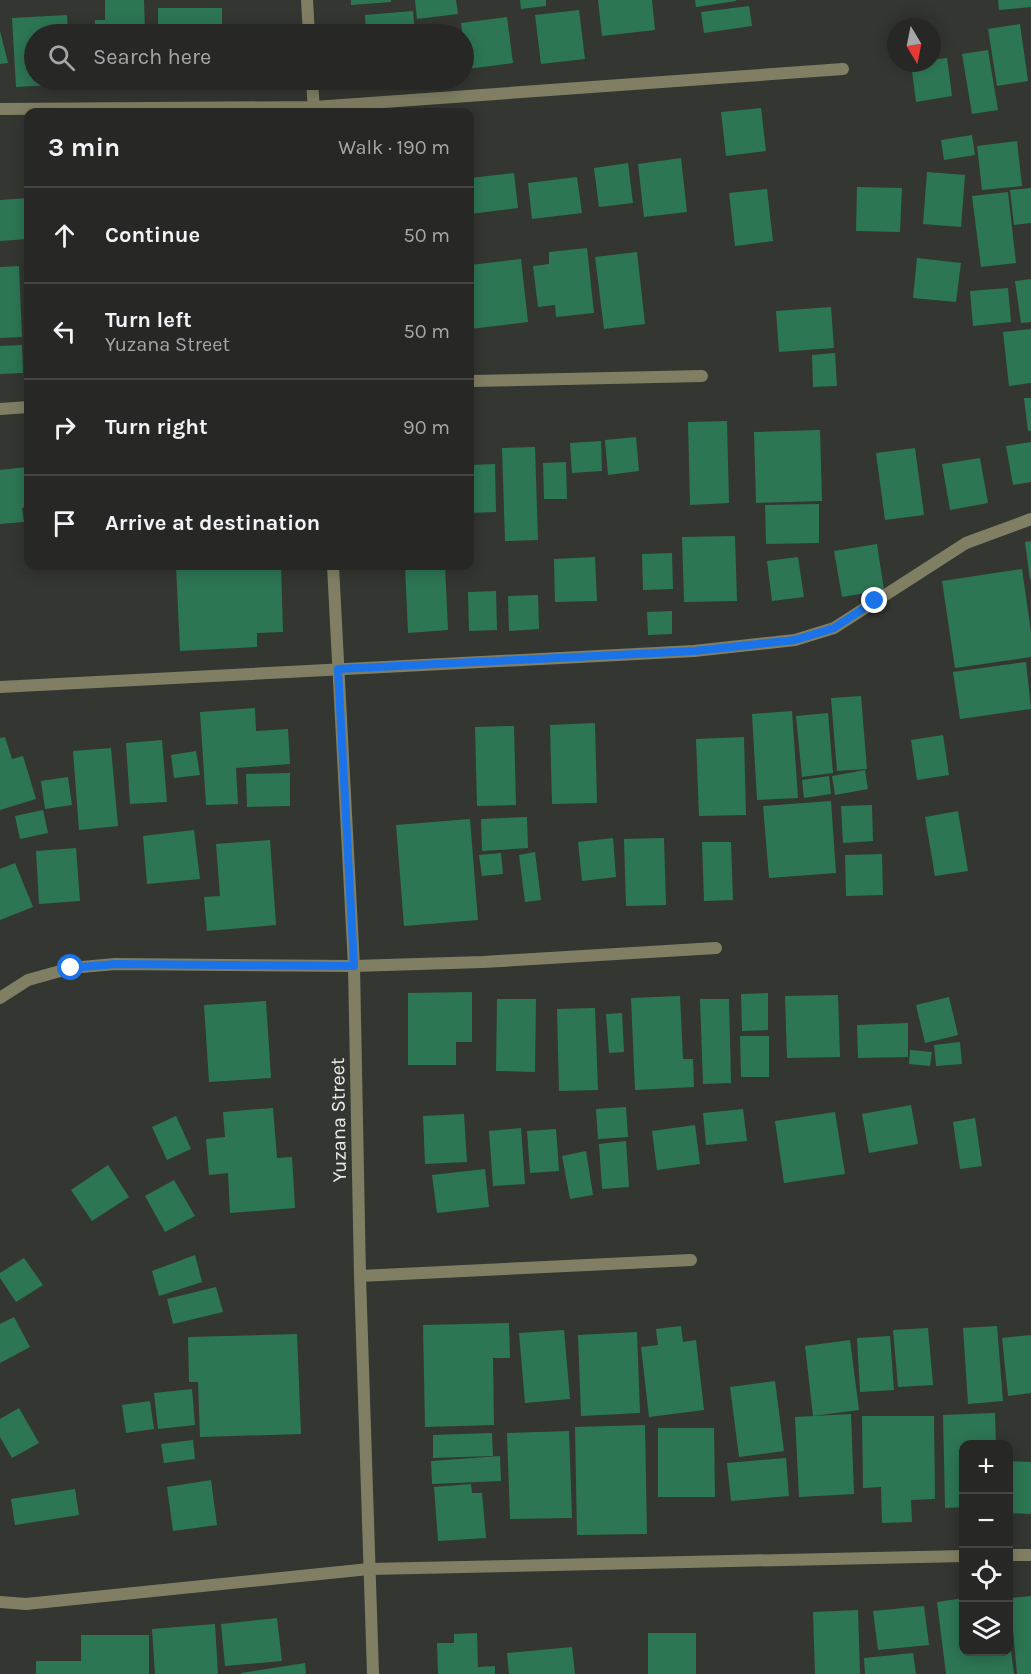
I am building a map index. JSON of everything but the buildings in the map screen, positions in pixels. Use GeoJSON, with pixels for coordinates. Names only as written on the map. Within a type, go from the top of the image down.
{"type":"FeatureCollection","features":[{"type":"Feature","properties":{"kind":"street"},"geometry":{"type":"LineString","coordinates":[[307,0],[308,24]]}},
{"type":"Feature","properties":{"kind":"street"},"geometry":{"type":"LineString","coordinates":[[340,108],[843,69]]}},
{"type":"Feature","properties":{"kind":"street"},"geometry":{"type":"LineString","coordinates":[[313,90],[314,108]]}},
{"type":"Feature","properties":{"kind":"street"},"geometry":{"type":"LineString","coordinates":[[0,110],[24,110]]}},
{"type":"Feature","properties":{"kind":"street"},"geometry":{"type":"LineString","coordinates":[[474,381],[702,376]]}},
{"type":"Feature","properties":{"kind":"street"},"geometry":{"type":"LineString","coordinates":[[0,409],[24,407]]}},
{"type":"Feature","properties":{"kind":"street"},"geometry":{"type":"LineString","coordinates":[[0,687],[694,651],[795,640],[834,628],[966,543],[1031,519]]}},
{"type":"Feature","properties":{"kind":"street","name":"Yuzana Street"},"geometry":{"type":"LineString","coordinates":[[333,570],[354,966],[360,1276],[373,1674]]}},
{"type":"Feature","properties":{"kind":"street"},"geometry":{"type":"LineString","coordinates":[[0,998],[28,980],[71,968],[115,964],[354,966],[483,962],[716,948]]}},
{"type":"Feature","properties":{"kind":"street"},"geometry":{"type":"LineString","coordinates":[[360,1276],[690,1260]]}},
{"type":"Feature","properties":{"kind":"street"},"geometry":{"type":"LineString","coordinates":[[1013,1555],[1031,1555]]}},
{"type":"Feature","properties":{"kind":"street"},"geometry":{"type":"LineString","coordinates":[[0,1602],[26,1604],[369,1569],[959,1556]]}},
{"type":"Feature","properties":{"kind":"route"},"geometry":{"type":"LineString","coordinates":[[71,968],[115,964],[354,966],[338,669],[694,651],[795,640],[834,628],[875,601]]}}]}
